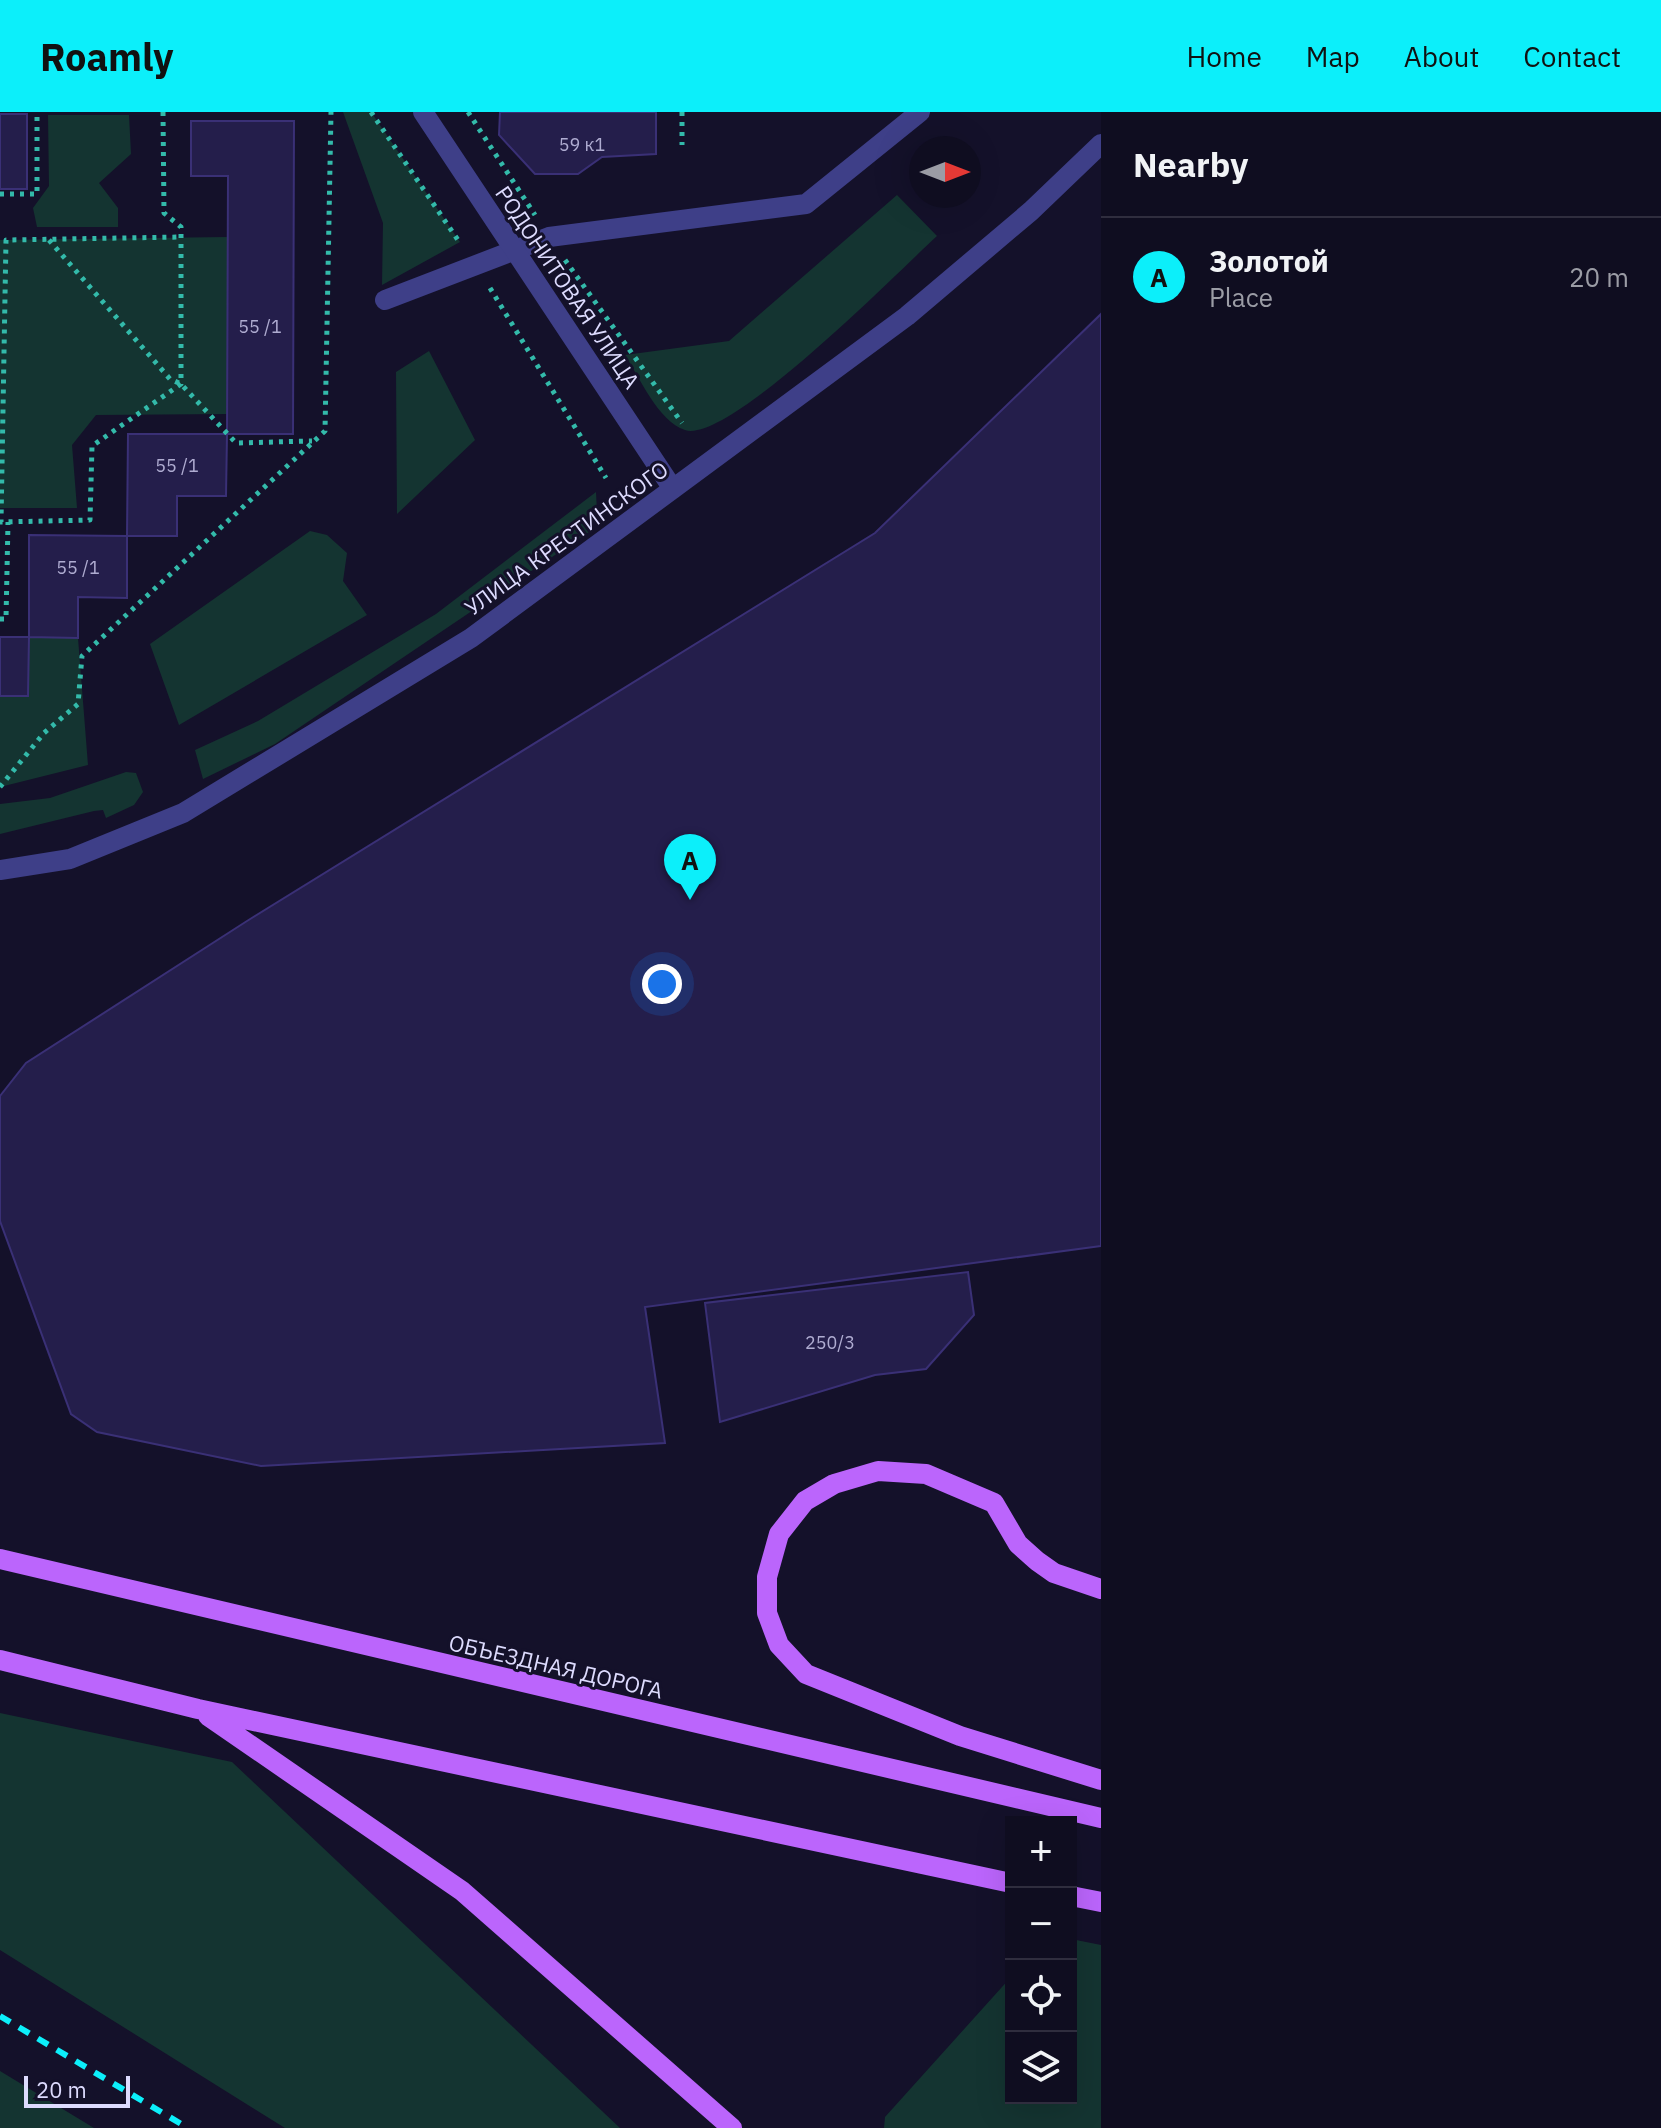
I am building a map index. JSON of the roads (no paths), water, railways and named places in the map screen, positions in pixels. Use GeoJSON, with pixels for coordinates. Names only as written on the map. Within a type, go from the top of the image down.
{"type":"FeatureCollection","features":[{"type":"Feature","properties":{"kind":"main road"},"geometry":{"type":"LineString","coordinates":[[1101,1589],[1054,1573],[1037,1561],[1018,1544],[994,1503],[926,1474],[878,1471],[834,1484],[805,1501],[779,1534],[767,1577],[767,1613],[779,1645],[806,1674],[960,1736],[1101,1780]]}},
{"type":"Feature","properties":{"kind":"main road","name":"ОБЪЕЗДНАЯ ДОРОГА"},"geometry":{"type":"LineString","coordinates":[[0,1559],[1101,1818]]}},
{"type":"Feature","properties":{"kind":"main road"},"geometry":{"type":"LineString","coordinates":[[0,1660],[198,1709],[1005,1882]]}},
{"type":"Feature","properties":{"kind":"main road"},"geometry":{"type":"LineString","coordinates":[[198,1709],[462,1891],[732,2128]]}},
{"type":"Feature","properties":{"kind":"main road"},"geometry":{"type":"LineString","coordinates":[[1077,1897],[1101,1902]]}},
{"type":"Feature","properties":{"kind":"street","name":"РОДОНИТОВАЯ УЛИЦА"},"geometry":{"type":"LineString","coordinates":[[423,112],[673,489]]}},
{"type":"Feature","properties":{"kind":"street"},"geometry":{"type":"LineString","coordinates":[[385,300],[549,237],[806,204],[920,112]]}},
{"type":"Feature","properties":{"kind":"street","name":"УЛИЦА КРЕСТИНСКОГО"},"geometry":{"type":"LineString","coordinates":[[0,870],[70,859],[183,813],[471,638],[907,316],[1031,211],[1101,144]]}},
{"type":"Feature","properties":{"kind":"railway"},"geometry":{"type":"LineString","coordinates":[[0,2016],[188,2128]]}},
{"type":"Feature","properties":{"kind":"place","name":"Золотой"},"geometry":{"type":"Point","coordinates":[690,900]}}]}
